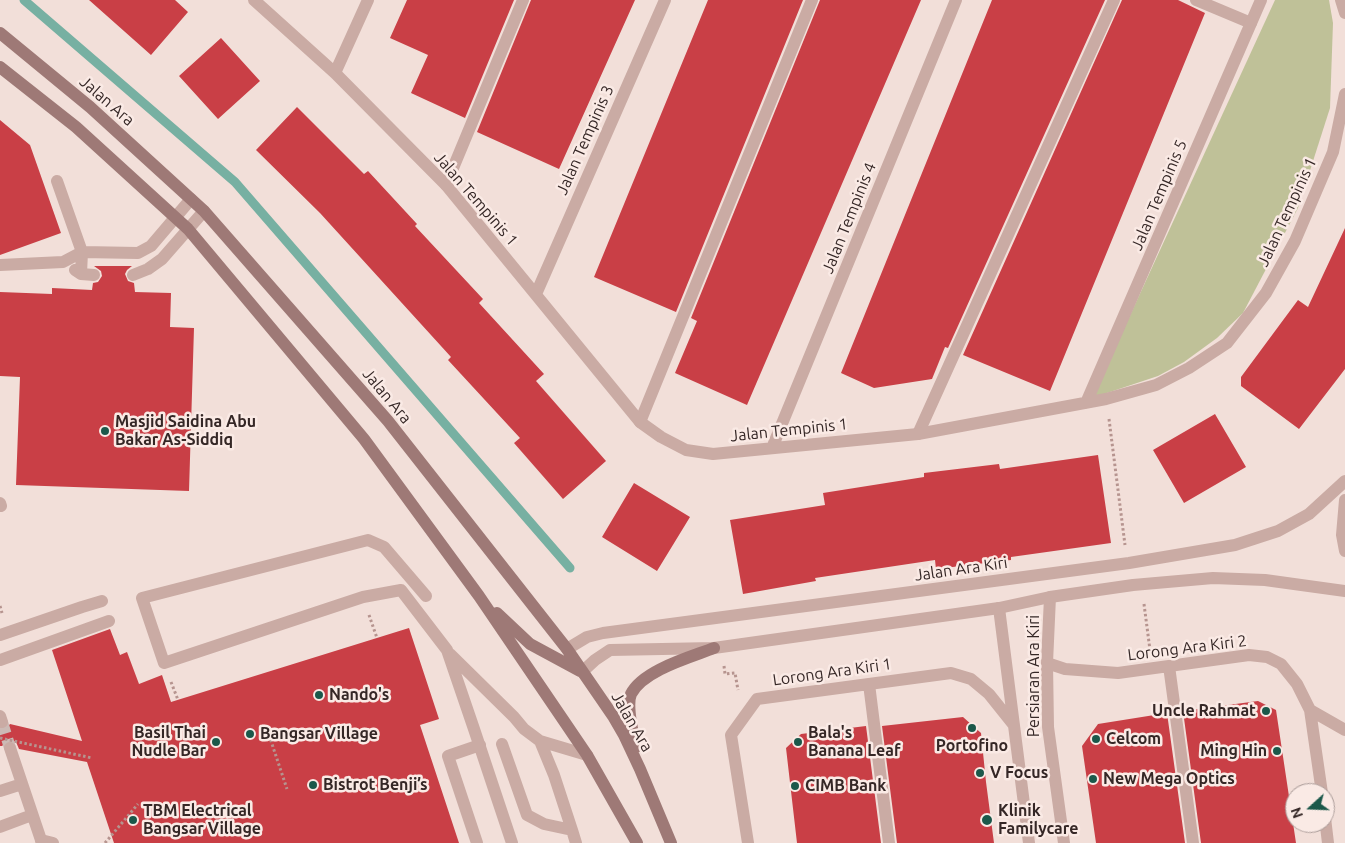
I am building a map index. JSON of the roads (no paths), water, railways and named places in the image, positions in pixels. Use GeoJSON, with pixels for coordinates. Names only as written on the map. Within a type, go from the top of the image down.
{"type":"FeatureCollection","features":[{"type":"Feature","properties":{"kind":"street","name":"Jalan Tempinis 1"},"geometry":{"type":"LineString","coordinates":[[254,0],[335,74],[446,184],[640,422],[661,437],[686,450],[713,454],[918,434],[1106,399],[1156,385],[1190,368],[1227,343],[1266,293],[1295,241],[1332,152],[1345,94]]}},
{"type":"Feature","properties":{"kind":"street"},"geometry":{"type":"LineString","coordinates":[[335,74],[368,0]]}},
{"type":"Feature","properties":{"kind":"street"},"geometry":{"type":"LineString","coordinates":[[446,184],[523,0]]}},
{"type":"Feature","properties":{"kind":"street","name":"Jalan Tempinis 3"},"geometry":{"type":"LineString","coordinates":[[536,294],[664,0]]}},
{"type":"Feature","properties":{"kind":"street"},"geometry":{"type":"LineString","coordinates":[[640,422],[812,0]]}},
{"type":"Feature","properties":{"kind":"street","name":"Jalan Tempinis 4"},"geometry":{"type":"LineString","coordinates":[[772,448],[956,0]]}},
{"type":"Feature","properties":{"kind":"street"},"geometry":{"type":"LineString","coordinates":[[918,434],[1114,0]]}},
{"type":"Feature","properties":{"kind":"street"},"geometry":{"type":"LineString","coordinates":[[1196,0],[1251,23]]}},
{"type":"Feature","properties":{"kind":"street","name":"Jalan Tempinis 5"},"geometry":{"type":"LineString","coordinates":[[1086,403],[1261,0]]}},
{"type":"Feature","properties":{"kind":"street"},"geometry":{"type":"LineString","coordinates":[[1341,0],[1345,13]]}},
{"type":"Feature","properties":{"kind":"street","name":"Jalan Ara"},"geometry":{"type":"LineString","coordinates":[[0,33],[90,107],[204,211],[388,421],[567,649],[624,735],[671,843]]}},
{"type":"Feature","properties":{"kind":"street"},"geometry":{"type":"LineString","coordinates":[[0,68],[76,127],[188,229],[364,439],[479,596],[587,755],[636,843]]}},
{"type":"Feature","properties":{"kind":"street"},"geometry":{"type":"LineString","coordinates":[[57,181],[82,252],[87,275],[62,262]]}},
{"type":"Feature","properties":{"kind":"street"},"geometry":{"type":"LineString","coordinates":[[0,265],[62,262],[82,252],[138,253],[151,246],[191,199]]}},
{"type":"Feature","properties":{"kind":"street"},"geometry":{"type":"LineString","coordinates":[[133,275],[148,269],[162,258],[204,211]]}},
{"type":"Feature","properties":{"kind":"street","name":"Jalan Ara Kiri"},"geometry":{"type":"LineString","coordinates":[[567,649],[587,637],[603,633],[1129,563],[1235,545],[1278,530],[1309,514],[1345,481]]}},
{"type":"Feature","properties":{"kind":"street"},"geometry":{"type":"LineString","coordinates":[[1345,500],[1342,535],[1345,551]]}},
{"type":"Feature","properties":{"kind":"street"},"geometry":{"type":"LineString","coordinates":[[426,596],[384,547],[368,540],[142,598],[164,663],[364,597],[401,590],[447,650],[524,729],[540,741],[587,755]]}},
{"type":"Feature","properties":{"kind":"street"},"geometry":{"type":"LineString","coordinates":[[479,596],[530,644],[582,672],[610,650],[714,648],[999,608],[1133,585],[1214,578],[1265,580],[1345,591]]}},
{"type":"Feature","properties":{"kind":"street","name":"Persiaran Ara Kiri"},"geometry":{"type":"LineString","coordinates":[[1050,598],[1047,663],[1048,727],[1064,843]]}},
{"type":"Feature","properties":{"kind":"street"},"geometry":{"type":"LineString","coordinates":[[0,635],[102,601]]}},
{"type":"Feature","properties":{"kind":"street","name":"Persiaran Ara Kiri"},"geometry":{"type":"LineString","coordinates":[[999,608],[1029,843]]}},
{"type":"Feature","properties":{"kind":"street"},"geometry":{"type":"LineString","coordinates":[[0,660],[109,621]]}},
{"type":"Feature","properties":{"kind":"street"},"geometry":{"type":"LineString","coordinates":[[640,769],[630,716],[630,695],[640,683],[654,672],[714,648]]}},
{"type":"Feature","properties":{"kind":"street"},"geometry":{"type":"LineString","coordinates":[[447,650],[512,843]]}},
{"type":"Feature","properties":{"kind":"street","name":"Lorong Ara Kiri 2"},"geometry":{"type":"LineString","coordinates":[[1047,663],[1065,669],[1118,673],[1249,655],[1266,657],[1281,664],[1297,684],[1310,710],[1321,783]]}},
{"type":"Feature","properties":{"kind":"street"},"geometry":{"type":"LineString","coordinates":[[1169,666],[1193,843]]}},
{"type":"Feature","properties":{"kind":"street","name":"Lorong Ara Kiri 1"},"geometry":{"type":"LineString","coordinates":[[748,843],[731,735],[757,699],[951,673],[971,679],[989,694],[1014,724]]}},
{"type":"Feature","properties":{"kind":"street"},"geometry":{"type":"LineString","coordinates":[[869,684],[889,843]]}},
{"type":"Feature","properties":{"kind":"street"},"geometry":{"type":"LineString","coordinates":[[1310,710],[1345,730]]}},
{"type":"Feature","properties":{"kind":"street"},"geometry":{"type":"LineString","coordinates":[[540,741],[554,775],[576,843]]}},
{"type":"Feature","properties":{"kind":"street"},"geometry":{"type":"LineString","coordinates":[[502,744],[527,815],[544,824],[572,830]]}},
{"type":"Feature","properties":{"kind":"street"},"geometry":{"type":"LineString","coordinates":[[477,843],[448,756],[480,745]]}},
{"type":"Feature","properties":{"kind":"street"},"geometry":{"type":"LineString","coordinates":[[10,748],[32,815],[45,842]]}},
{"type":"Feature","properties":{"kind":"street"},"geometry":{"type":"LineString","coordinates":[[0,791],[22,784]]}},
{"type":"Feature","properties":{"kind":"street"},"geometry":{"type":"LineString","coordinates":[[0,827],[32,815]]}},
{"type":"Feature","properties":{"kind":"waterway"},"geometry":{"type":"LineString","coordinates":[[24,0],[235,182],[570,568]]}},
{"type":"Feature","properties":{"kind":"tunnel"},"geometry":{"type":"LineString","coordinates":[[2,722],[10,748]]}},
{"type":"Feature","properties":{"kind":"place","name":"Masjid Saidina Abu Bakar As-Siddiq"},"geometry":{"type":"Point","coordinates":[105,431]}},
{"type":"Feature","properties":{"kind":"place","name":"Nando's"},"geometry":{"type":"Point","coordinates":[319,695]}},
{"type":"Feature","properties":{"kind":"place","name":"Uncle Rahmat"},"geometry":{"type":"Point","coordinates":[1266,711]}},
{"type":"Feature","properties":{"kind":"place","name":"Portofino"},"geometry":{"type":"Point","coordinates":[972,728]}},
{"type":"Feature","properties":{"kind":"place","name":"Bangsar Village"},"geometry":{"type":"Point","coordinates":[250,734]}},
{"type":"Feature","properties":{"kind":"place","name":"Celcom"},"geometry":{"type":"Point","coordinates":[1096,739]}},
{"type":"Feature","properties":{"kind":"place","name":"Basil Thai Nudle Bar"},"geometry":{"type":"Point","coordinates":[216,742]}},
{"type":"Feature","properties":{"kind":"place","name":"Bala's Banana Leaf"},"geometry":{"type":"Point","coordinates":[798,742]}},
{"type":"Feature","properties":{"kind":"place","name":"Ming Hin"},"geometry":{"type":"Point","coordinates":[1277,751]}},
{"type":"Feature","properties":{"kind":"place","name":"V Focus"},"geometry":{"type":"Point","coordinates":[980,773]}},
{"type":"Feature","properties":{"kind":"place","name":"New Mega Optics"},"geometry":{"type":"Point","coordinates":[1093,779]}},
{"type":"Feature","properties":{"kind":"place","name":"Bistrot Benji’s"},"geometry":{"type":"Point","coordinates":[313,785]}},
{"type":"Feature","properties":{"kind":"place","name":"CIMB Bank"},"geometry":{"type":"Point","coordinates":[795,786]}},
{"type":"Feature","properties":{"kind":"place","name":"TBM Electrical Bangsar Village"},"geometry":{"type":"Point","coordinates":[133,820]}},
{"type":"Feature","properties":{"kind":"place","name":"Klinik Familycare"},"geometry":{"type":"Point","coordinates":[987,820]}}]}
